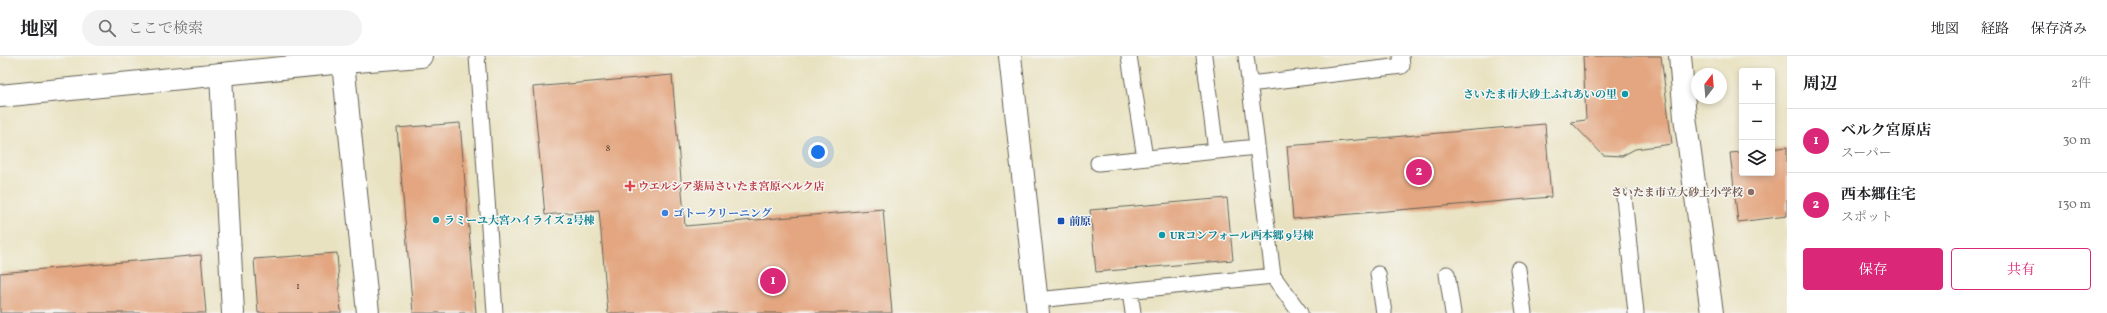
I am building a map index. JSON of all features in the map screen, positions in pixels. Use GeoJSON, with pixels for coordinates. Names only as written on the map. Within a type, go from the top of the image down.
{"type":"FeatureCollection","features":[{"type":"Feature","properties":{"kind":"street"},"geometry":{"type":"LineString","coordinates":[[0,96],[343,62],[421,56]]}},
{"type":"Feature","properties":{"kind":"street"},"geometry":{"type":"LineString","coordinates":[[1010,56],[1038,306]]}},
{"type":"Feature","properties":{"kind":"street"},"geometry":{"type":"LineString","coordinates":[[1680,56],[1685,118],[1712,313]]}},
{"type":"Feature","properties":{"kind":"street"},"geometry":{"type":"LineString","coordinates":[[343,62],[368,313]]}},
{"type":"Feature","properties":{"kind":"street"},"geometry":{"type":"LineString","coordinates":[[221,74],[233,313]]}},
{"type":"Feature","properties":{"kind":"lane"},"geometry":{"type":"LineString","coordinates":[[477,56],[495,313]]}},
{"type":"Feature","properties":{"kind":"lane"},"geometry":{"type":"LineString","coordinates":[[1129,56],[1145,158]]}},
{"type":"Feature","properties":{"kind":"lane"},"geometry":{"type":"LineString","coordinates":[[1204,56],[1216,152]]}},
{"type":"Feature","properties":{"kind":"lane"},"geometry":{"type":"LineString","coordinates":[[1246,56],[1272,276],[1300,313]]}},
{"type":"Feature","properties":{"kind":"lane"},"geometry":{"type":"LineString","coordinates":[[1249,84],[1402,66],[1401,56]]}},
{"type":"Feature","properties":{"kind":"lane"},"geometry":{"type":"LineString","coordinates":[[1098,163],[1257,147]]}},
{"type":"Feature","properties":{"kind":"lane"},"geometry":{"type":"LineString","coordinates":[[1624,197],[1636,313]]}},
{"type":"Feature","properties":{"kind":"lane"},"geometry":{"type":"LineString","coordinates":[[1518,269],[1524,313]]}},
{"type":"Feature","properties":{"kind":"lane"},"geometry":{"type":"LineString","coordinates":[[1378,274],[1384,313]]}},
{"type":"Feature","properties":{"kind":"lane"},"geometry":{"type":"LineString","coordinates":[[1447,274],[1453,313]]}},
{"type":"Feature","properties":{"kind":"lane"},"geometry":{"type":"LineString","coordinates":[[1038,306],[1130,291],[1272,276]]}},
{"type":"Feature","properties":{"kind":"lane"},"geometry":{"type":"LineString","coordinates":[[1130,291],[1133,313]]}},
{"type":"Feature","properties":{"kind":"building","name":"さいたま市大砂土ふれあいの里"},"geometry":{"type":"Polygon","coordinates":[[[1583,56],[1661,56],[1672,144],[1635,149],[1622,156],[1603,155],[1571,122],[1586,120],[1583,56]]]}},
{"type":"Feature","properties":{"kind":"building"},"geometry":{"type":"Polygon","coordinates":[[[672,75],[685,226],[883,209],[892,313],[608,313],[599,210],[545,215],[533,87],[672,75]]]}},
{"type":"Feature","properties":{"kind":"building","name":"ラミーユ大宮ハイライズ 2号棟"},"geometry":{"type":"Polygon","coordinates":[[[460,123],[476,313],[413,313],[397,128],[460,123]]]}},
{"type":"Feature","properties":{"kind":"building"},"geometry":{"type":"Polygon","coordinates":[[[1545,124],[1551,197],[1293,219],[1287,146],[1545,124]]]}},
{"type":"Feature","properties":{"kind":"building"},"geometry":{"type":"Polygon","coordinates":[[[1787,147],[1787,216],[1738,222],[1730,153],[1739,152],[1739,176],[1775,176],[1775,149],[1787,147]]]}},
{"type":"Feature","properties":{"kind":"building","name":"URコンフォール西本郷 9号棟"},"geometry":{"type":"Polygon","coordinates":[[[1227,198],[1233,260],[1096,272],[1090,210],[1227,198]]]}},
{"type":"Feature","properties":{"kind":"building"},"geometry":{"type":"Polygon","coordinates":[[[337,253],[341,313],[258,313],[254,259],[337,253]]]}},
{"type":"Feature","properties":{"kind":"building"},"geometry":{"type":"Polygon","coordinates":[[[201,255],[206,313],[0,313],[0,273],[201,255]]]}},
{"type":"Feature","properties":{"kind":"place","name":"さいたま市大砂土ふれあいの里"},"geometry":{"type":"Point","coordinates":[1625,94]}},
{"type":"Feature","properties":{"kind":"place","name":"西本郷住宅"},"geometry":{"type":"Point","coordinates":[1419,172]}},
{"type":"Feature","properties":{"kind":"place","name":"ウエルシア薬局さいたま宮原ベルク店"},"geometry":{"type":"Point","coordinates":[630,186]}},
{"type":"Feature","properties":{"kind":"place","name":"さいたま市立大砂土小学校"},"geometry":{"type":"Point","coordinates":[1751,192]}},
{"type":"Feature","properties":{"kind":"place","name":"ゴトークリーニング"},"geometry":{"type":"Point","coordinates":[665,213]}},
{"type":"Feature","properties":{"kind":"place","name":"ラミーユ大宮ハイライズ 2号棟"},"geometry":{"type":"Point","coordinates":[436,220]}},
{"type":"Feature","properties":{"kind":"place","name":"前原"},"geometry":{"type":"Point","coordinates":[1061,221]}},
{"type":"Feature","properties":{"kind":"place","name":"URコンフォール西本郷 9号棟"},"geometry":{"type":"Point","coordinates":[1162,235]}},
{"type":"Feature","properties":{"kind":"place","name":"ベルク宮原店"},"geometry":{"type":"Point","coordinates":[773,281]}}]}
